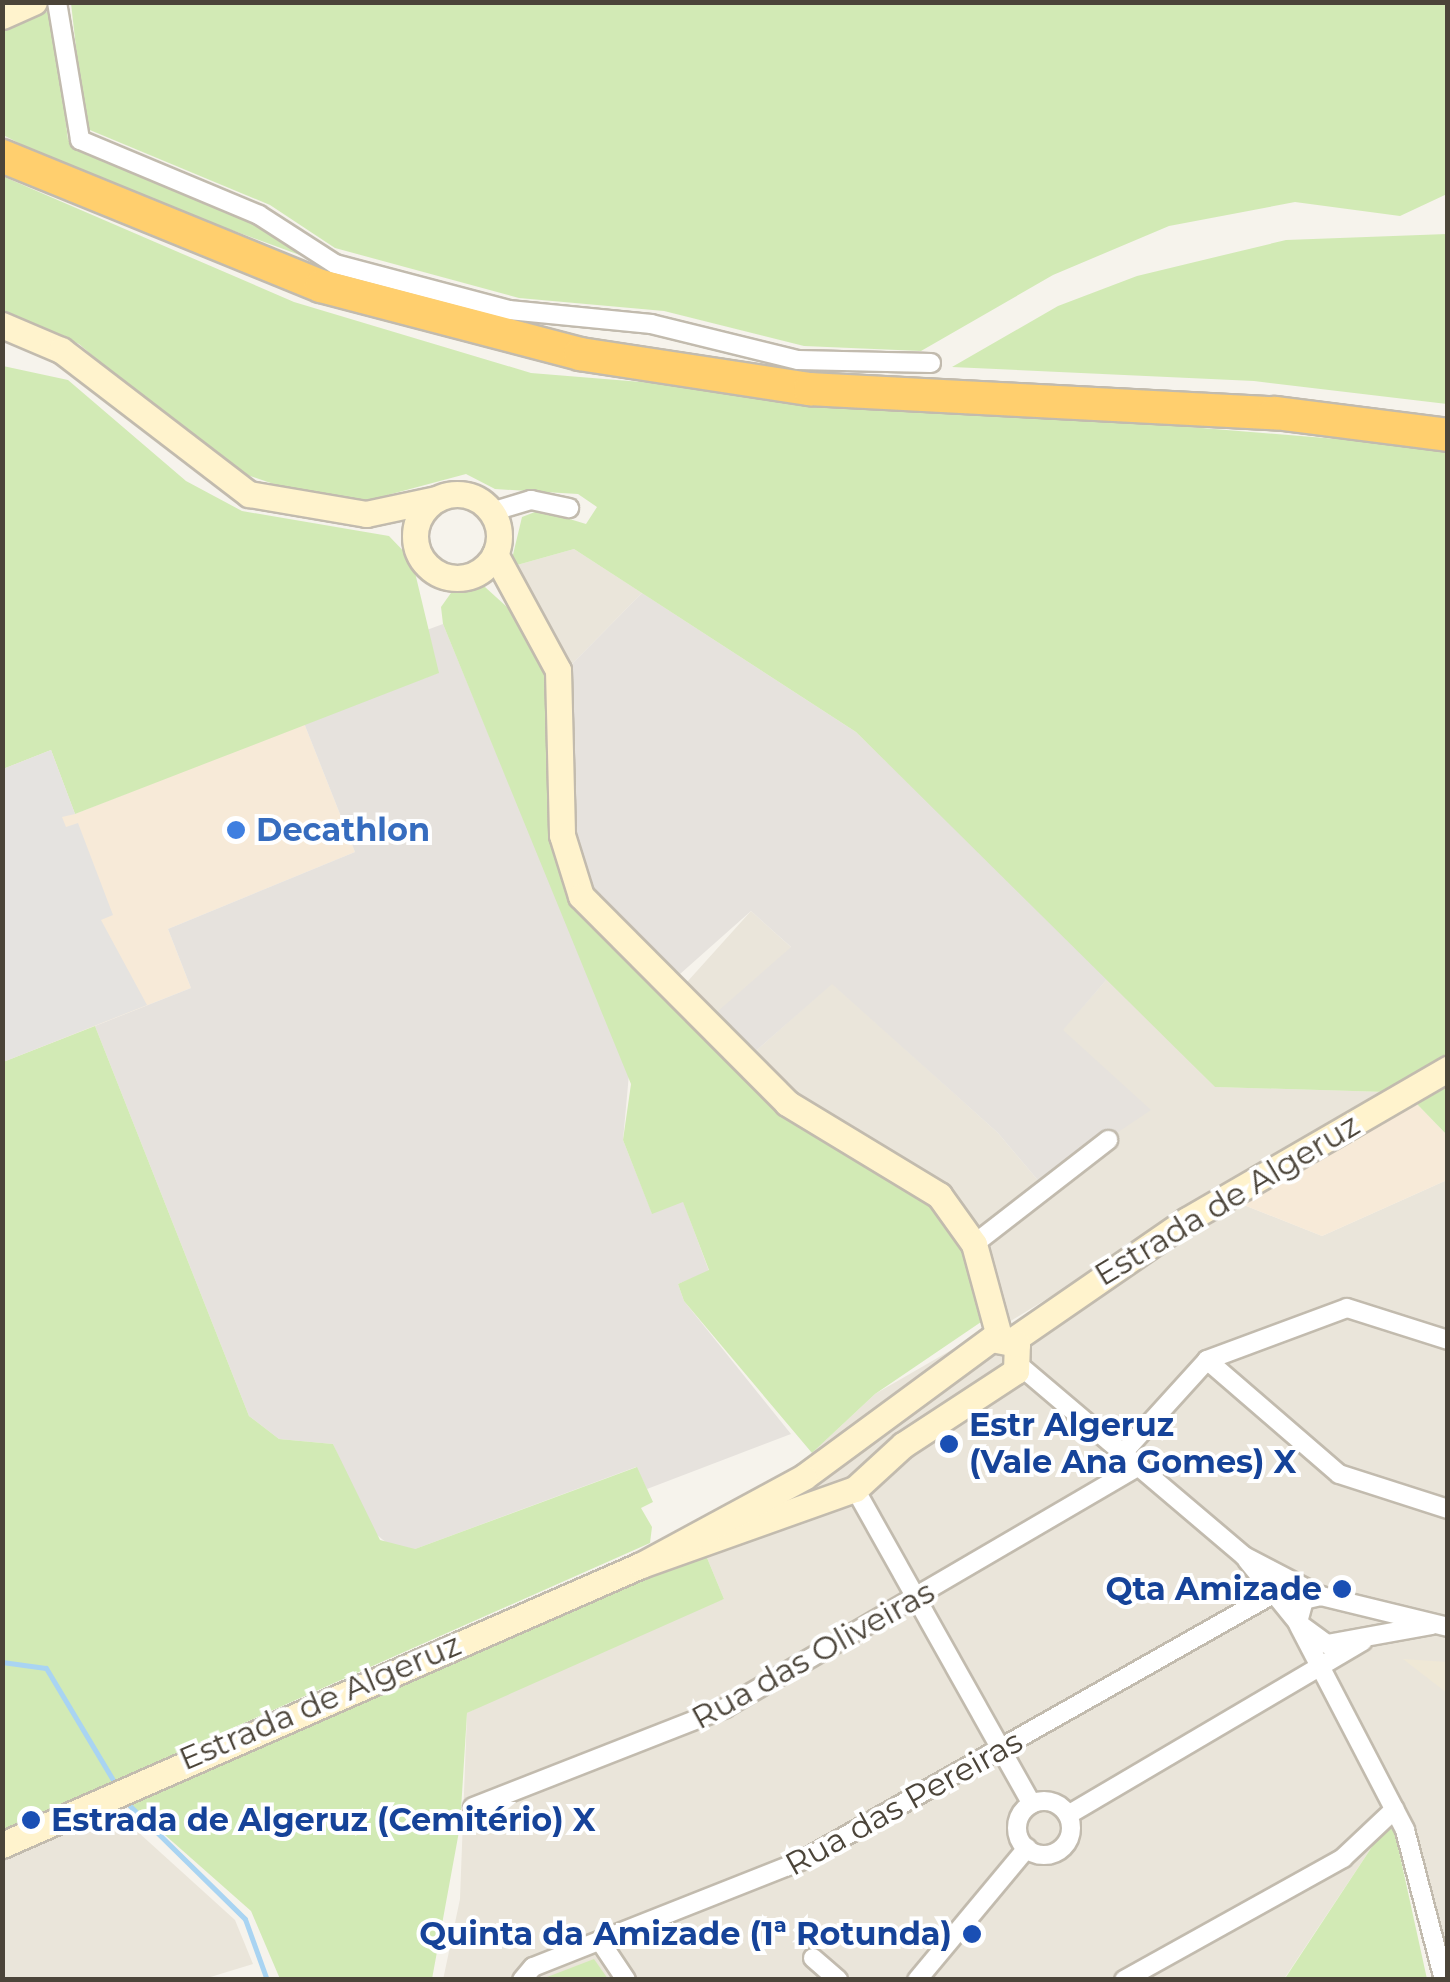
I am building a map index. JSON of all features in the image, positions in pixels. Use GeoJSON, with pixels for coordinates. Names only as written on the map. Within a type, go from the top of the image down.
{"type":"FeatureCollection","features":[{"type":"Feature","properties":{"kind":"highway"},"geometry":{"type":"LineString","coordinates":[[2,156],[321,286],[580,354],[810,389],[1274,413],[1448,435]]}},
{"type":"Feature","properties":{"kind":"main road"},"geometry":{"type":"LineString","coordinates":[[2,16],[34,2]]}},
{"type":"Feature","properties":{"kind":"main road"},"geometry":{"type":"LineString","coordinates":[[2,325],[60,350],[249,494],[366,514],[414,536],[436,573],[477,573],[512,592]]}},
{"type":"Feature","properties":{"kind":"main road"},"geometry":{"type":"LineString","coordinates":[[366,514],[466,495],[491,512],[495,554],[512,592],[558,670],[562,835],[582,896],[787,1103],[939,1196],[974,1244],[1004,1354]]}},
{"type":"Feature","properties":{"kind":"main road"},"geometry":{"type":"LineString","coordinates":[[414,536],[436,499]]}},
{"type":"Feature","properties":{"kind":"main road"},"geometry":{"type":"LineString","coordinates":[[477,573],[495,554]]}},
{"type":"Feature","properties":{"kind":"main road","name":"Estrada de Algeruz"},"geometry":{"type":"LineString","coordinates":[[641,1565],[1004,1354],[1186,1220],[1448,1069]]}},
{"type":"Feature","properties":{"kind":"main road","name":"Estrada de Algeruz"},"geometry":{"type":"LineString","coordinates":[[2,1845],[118,1789],[641,1565],[856,1486],[978,1398],[1004,1354]]}},
{"type":"Feature","properties":{"kind":"main road"},"geometry":{"type":"LineString","coordinates":[[837,1454],[861,1462],[856,1486]]}},
{"type":"Feature","properties":{"kind":"street"},"geometry":{"type":"LineString","coordinates":[[58,2],[80,140],[259,215],[335,264],[509,310],[687,330],[798,360],[931,364]]}},
{"type":"Feature","properties":{"kind":"street"},"geometry":{"type":"LineString","coordinates":[[491,512],[531,500],[570,508]]}},
{"type":"Feature","properties":{"kind":"street"},"geometry":{"type":"LineString","coordinates":[[974,1244],[1108,1140]]}},
{"type":"Feature","properties":{"kind":"street"},"geometry":{"type":"LineString","coordinates":[[1121,1455],[1207,1360],[1347,1308],[1448,1340]]}},
{"type":"Feature","properties":{"kind":"street"},"geometry":{"type":"LineString","coordinates":[[1004,1354],[1244,1556],[1321,1596],[1442,1626]]}},
{"type":"Feature","properties":{"kind":"street"},"geometry":{"type":"LineString","coordinates":[[1207,1360],[1338,1474],[1448,1509]]}},
{"type":"Feature","properties":{"kind":"street","name":"Rua das Oliveiras"},"geometry":{"type":"LineString","coordinates":[[473,1807],[725,1708],[914,1602],[1136,1468]]}},
{"type":"Feature","properties":{"kind":"street"},"geometry":{"type":"LineString","coordinates":[[856,1486],[914,1602],[1032,1804]]}},
{"type":"Feature","properties":{"kind":"street"},"geometry":{"type":"LineString","coordinates":[[1244,1556],[1299,1624],[1327,1644],[1442,1626]]}},
{"type":"Feature","properties":{"kind":"street","name":"Rua das Pereiras"},"geometry":{"type":"LineString","coordinates":[[522,1980],[600,1942],[768,1877],[999,1752],[1273,1594]]}},
{"type":"Feature","properties":{"kind":"street"},"geometry":{"type":"LineString","coordinates":[[1321,1596],[1304,1600],[1299,1624],[1321,1674],[1395,1808],[1444,1980]]}},
{"type":"Feature","properties":{"kind":"street"},"geometry":{"type":"LineString","coordinates":[[1068,1815],[1321,1674],[1365,1640],[1371,1617],[1358,1606]]}},
{"type":"Feature","properties":{"kind":"street"},"geometry":{"type":"LineString","coordinates":[[1027,1848],[1018,1820],[1032,1804],[1052,1802],[1068,1815]]}},
{"type":"Feature","properties":{"kind":"street"},"geometry":{"type":"LineString","coordinates":[[1124,1980],[1344,1858],[1395,1808]]}},
{"type":"Feature","properties":{"kind":"street"},"geometry":{"type":"LineString","coordinates":[[917,1980],[1027,1848],[1063,1846],[1068,1815]]}},
{"type":"Feature","properties":{"kind":"street"},"geometry":{"type":"LineString","coordinates":[[600,1942],[626,1980]]}},
{"type":"Feature","properties":{"kind":"street"},"geometry":{"type":"LineString","coordinates":[[813,1958],[838,1980]]}},
{"type":"Feature","properties":{"kind":"shaded area"},"geometry":{"type":"Polygon","coordinates":[[[574,549],[642,593],[570,666],[510,567],[574,549]]]}},
{"type":"Feature","properties":{"kind":"shaded area"},"geometry":{"type":"Polygon","coordinates":[[[642,593],[856,732],[1108,978],[1063,1030],[1151,1110],[1041,1184],[998,1133],[832,984],[749,1057],[709,1019],[791,947],[751,911],[671,982],[597,908],[577,841],[570,666],[642,593]]]}},
{"type":"Feature","properties":{"kind":"shaded area"},"geometry":{"type":"Polygon","coordinates":[[[443,624],[629,1074],[623,1140],[652,1213],[683,1201],[709,1271],[678,1284],[684,1301],[791,1434],[647,1489],[636,1467],[415,1549],[394,1549],[371,1530],[333,1444],[279,1439],[249,1416],[95,1026],[191,988],[168,929],[355,852],[304,723],[438,673],[424,631],[443,624]]]}},
{"type":"Feature","properties":{"kind":"shaded area"},"geometry":{"type":"Polygon","coordinates":[[[304,723],[355,852],[168,929],[191,988],[3,1062],[3,769],[51,750],[75,814],[304,723]]]}},
{"type":"Feature","properties":{"kind":"shaded area"},"geometry":{"type":"Polygon","coordinates":[[[51,750],[75,814],[62,817],[66,827],[78,823],[113,915],[101,920],[147,1005],[3,1062],[3,769],[51,750]]]}},
{"type":"Feature","properties":{"kind":"shaded area"},"geometry":{"type":"Polygon","coordinates":[[[751,911],[791,947],[720,1027],[679,991],[751,911]]]}},
{"type":"Feature","properties":{"kind":"shaded area"},"geometry":{"type":"Polygon","coordinates":[[[1108,978],[1215,1087],[1386,1092],[1004,1325],[993,1278],[749,1057],[832,983],[998,1133],[1041,1184],[1063,1029],[1108,978]]]}},
{"type":"Feature","properties":{"kind":"shaded area"},"geometry":{"type":"Polygon","coordinates":[[[1417,1104],[1447,1135],[1447,1180],[1322,1236],[1244,1205],[1417,1104]]]}},
{"type":"Feature","properties":{"kind":"shaded area"},"geometry":{"type":"Polygon","coordinates":[[[1447,1180],[1447,1951],[1410,1819],[1385,1827],[1284,1979],[443,1980],[460,1899],[467,1713],[625,1635],[724,1599],[705,1553],[875,1394],[953,1349],[1054,1316],[1244,1205],[1322,1236],[1447,1180]]]}},
{"type":"Feature","properties":{"kind":"shaded area"},"geometry":{"type":"Polygon","coordinates":[[[1403,1659],[1447,1662],[1447,1693],[1403,1659]]]}},
{"type":"Feature","properties":{"kind":"shaded area"},"geometry":{"type":"Polygon","coordinates":[[[115,1800],[128,1823],[235,1920],[253,1964],[204,1979],[3,1980],[3,1856],[115,1800]]]}},
{"type":"Feature","properties":{"kind":"green space"},"geometry":{"type":"Polygon","coordinates":[[[71,3],[1447,3],[1447,194],[1400,216],[1295,202],[1169,226],[1053,275],[921,351],[804,346],[664,311],[519,298],[335,248],[270,205],[85,128],[71,3]]]}},
{"type":"Feature","properties":{"kind":"green space"},"geometry":{"type":"Polygon","coordinates":[[[52,10],[68,140],[274,230],[308,258],[84,176],[3,135],[2,29],[52,10]]]}},
{"type":"Feature","properties":{"kind":"green space"},"geometry":{"type":"Polygon","coordinates":[[[2,176],[294,302],[531,373],[1447,448],[1447,1056],[1386,1092],[1215,1087],[856,732],[574,549],[510,567],[522,517],[540,510],[586,524],[597,507],[578,494],[495,489],[466,474],[369,500],[294,491],[221,466],[79,344],[3,311],[2,176]]]}},
{"type":"Feature","properties":{"kind":"green space"},"geometry":{"type":"Polygon","coordinates":[[[1447,234],[1447,404],[1254,381],[952,367],[1058,306],[1137,276],[1286,240],[1447,234]]]}},
{"type":"Feature","properties":{"kind":"green space"},"geometry":{"type":"Polygon","coordinates":[[[3,366],[68,380],[186,481],[242,511],[389,536],[412,560],[439,673],[75,814],[51,750],[3,769],[3,366]]]}},
{"type":"Feature","properties":{"kind":"green space"},"geometry":{"type":"Polygon","coordinates":[[[458,583],[485,587],[507,607],[548,671],[553,844],[579,910],[794,1124],[916,1190],[968,1251],[981,1322],[875,1394],[812,1453],[684,1301],[678,1284],[709,1270],[683,1202],[652,1214],[623,1140],[631,1084],[443,624],[441,607],[458,583]]]}},
{"type":"Feature","properties":{"kind":"green space"},"geometry":{"type":"Polygon","coordinates":[[[95,1026],[249,1416],[279,1439],[333,1444],[380,1540],[415,1549],[637,1467],[653,1502],[641,1508],[652,1527],[650,1543],[120,1778],[3,1849],[3,1062],[95,1026]]]}},
{"type":"Feature","properties":{"kind":"green space"},"geometry":{"type":"Polygon","coordinates":[[[1447,1087],[1447,1135],[1417,1104],[1447,1087]]]}},
{"type":"Feature","properties":{"kind":"green space"},"geometry":{"type":"Polygon","coordinates":[[[705,1553],[724,1599],[467,1713],[460,1826],[432,1979],[280,1979],[251,1911],[131,1805],[705,1553]]]}},
{"type":"Feature","properties":{"kind":"green space"},"geometry":{"type":"Polygon","coordinates":[[[1393,1824],[1427,1979],[1284,1980],[1385,1827],[1393,1824]]]}},
{"type":"Feature","properties":{"kind":"green space"},"geometry":{"type":"Polygon","coordinates":[[[594,1959],[608,1979],[542,1979],[594,1959]]]}},
{"type":"Feature","properties":{"kind":"waterway"},"geometry":{"type":"LineString","coordinates":[[2,1662],[46,1668],[116,1785]]}},
{"type":"Feature","properties":{"kind":"waterway"},"geometry":{"type":"LineString","coordinates":[[123,1799],[245,1919],[267,1980]]}},
{"type":"Feature","properties":{"kind":"place","name":"Decathlon"},"geometry":{"type":"Point","coordinates":[236,830]}},
{"type":"Feature","properties":{"kind":"place","name":"Estr Algeruz (Vale Ana Gomes) X"},"geometry":{"type":"Point","coordinates":[949,1444]}},
{"type":"Feature","properties":{"kind":"place","name":"Qta Amizade"},"geometry":{"type":"Point","coordinates":[1342,1589]}},
{"type":"Feature","properties":{"kind":"place","name":"Estrada de Algeruz (Cemitério) X"},"geometry":{"type":"Point","coordinates":[31,1820]}},
{"type":"Feature","properties":{"kind":"place","name":"Quinta da Amizade (1ª Rotunda)"},"geometry":{"type":"Point","coordinates":[972,1934]}}]}
